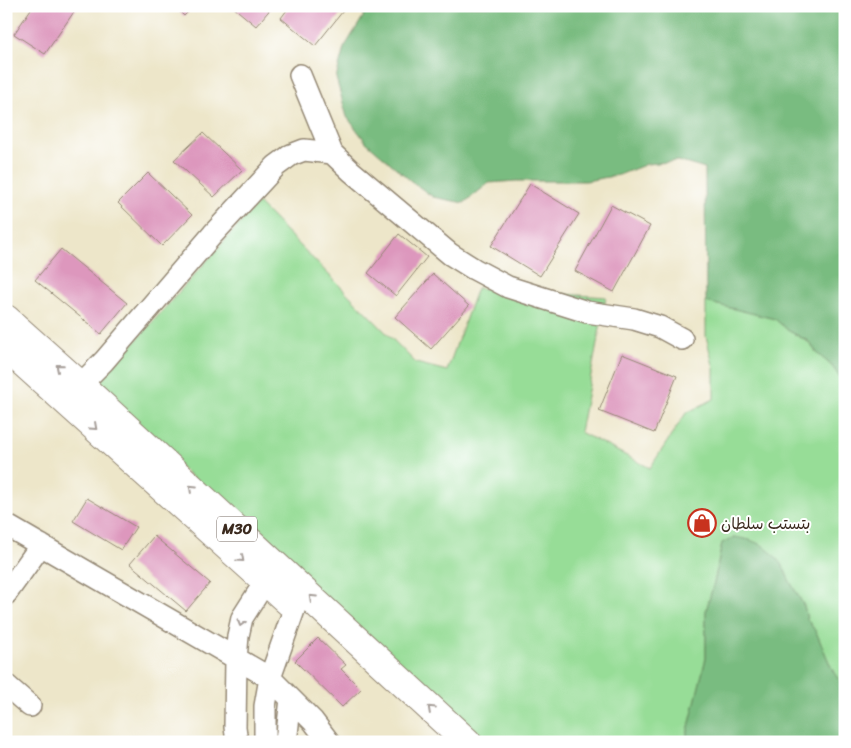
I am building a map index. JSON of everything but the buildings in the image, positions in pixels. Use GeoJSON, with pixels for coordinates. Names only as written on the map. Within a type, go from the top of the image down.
{"type":"FeatureCollection","features":[{"type":"Feature","properties":{"kind":"highway","name":"M30"},"geometry":{"type":"LineString","coordinates":[[6,319],[467,742]]}},
{"type":"Feature","properties":{"kind":"highway","name":"M30"},"geometry":{"type":"LineString","coordinates":[[6,347],[295,607],[439,742]]}},
{"type":"Feature","properties":{"kind":"street"},"geometry":{"type":"LineString","coordinates":[[300,75],[332,153],[450,254],[508,287],[587,312],[634,319],[660,327],[682,339]]}},
{"type":"Feature","properties":{"kind":"street"},"geometry":{"type":"LineString","coordinates":[[80,385],[104,361],[213,234],[276,166],[291,155],[304,150],[332,153]]}},
{"type":"Feature","properties":{"kind":"street"},"geometry":{"type":"LineString","coordinates":[[6,525],[270,678],[313,721],[329,742]]}},
{"type":"Feature","properties":{"kind":"street"},"geometry":{"type":"LineString","coordinates":[[6,594],[41,545]]}},
{"type":"Feature","properties":{"kind":"street"},"geometry":{"type":"LineString","coordinates":[[237,742],[235,727],[238,636],[242,618],[265,582]]}},
{"type":"Feature","properties":{"kind":"street"},"geometry":{"type":"LineString","coordinates":[[265,742],[265,706],[270,678],[295,607]]}},
{"type":"Feature","properties":{"kind":"street"},"geometry":{"type":"LineString","coordinates":[[6,685],[30,706]]}},
{"type":"Feature","properties":{"kind":"street"},"geometry":{"type":"LineString","coordinates":[[286,742],[291,699]]}},
{"type":"Feature","properties":{"kind":"green space"},"geometry":{"type":"Polygon","coordinates":[[[366,6],[845,6],[845,382],[808,341],[789,331],[775,319],[706,302],[705,169],[678,161],[647,164],[619,175],[586,181],[489,183],[464,203],[433,197],[411,181],[366,142],[347,117],[336,78],[344,48],[363,17],[366,6]]]}},
{"type":"Feature","properties":{"kind":"green space"},"geometry":{"type":"Polygon","coordinates":[[[258,203],[416,363],[447,371],[477,288],[606,297],[580,432],[650,468],[686,413],[714,399],[714,369],[706,336],[706,302],[775,319],[789,331],[807,341],[845,382],[845,688],[834,673],[816,632],[807,619],[804,606],[782,564],[722,543],[706,611],[706,658],[686,739],[694,742],[482,742],[94,388],[258,203]]]}},
{"type":"Feature","properties":{"kind":"green space"},"geometry":{"type":"Polygon","coordinates":[[[735,537],[762,545],[782,564],[804,606],[807,619],[816,632],[834,673],[845,688],[845,742],[694,742],[686,739],[706,658],[706,611],[722,543],[735,537]]]}},
{"type":"Feature","properties":{"kind":"place","name":"بتستب سلطان"},"geometry":{"type":"Point","coordinates":[702,523]}}]}
